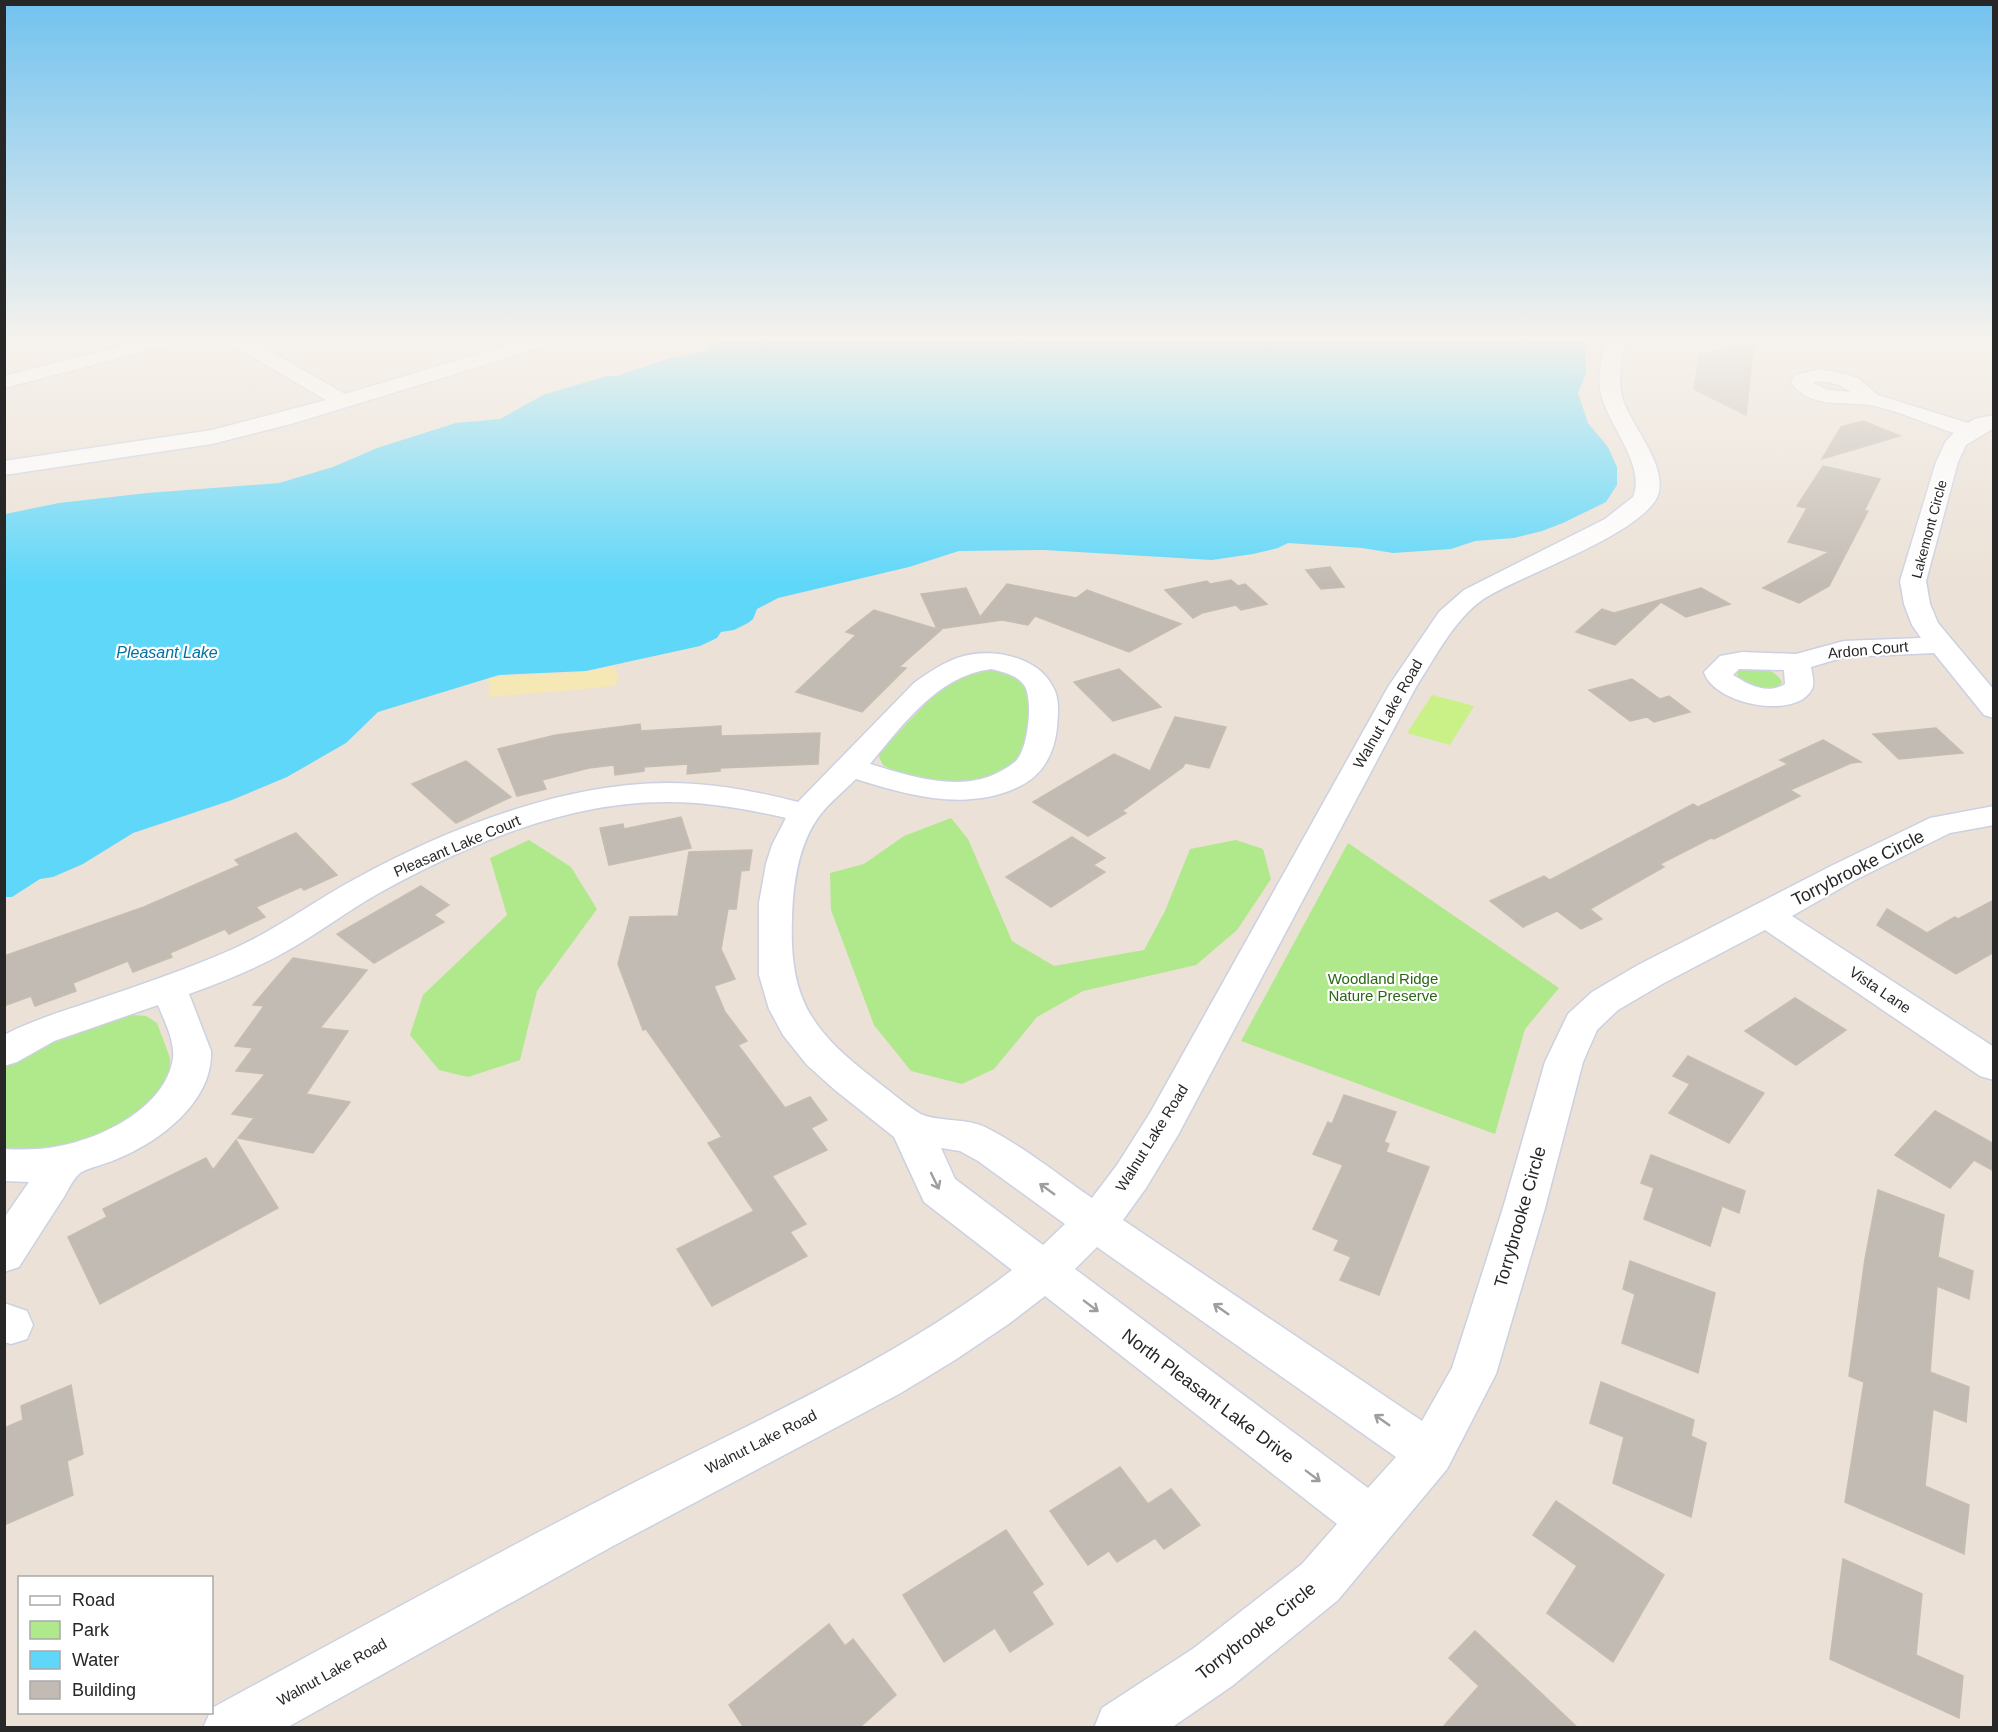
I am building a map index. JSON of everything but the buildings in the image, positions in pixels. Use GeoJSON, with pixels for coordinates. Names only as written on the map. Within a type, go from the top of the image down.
{"type":"FeatureCollection","features":[{"type":"Feature","properties":{"kind":"street"},"geometry":{"type":"LineString","coordinates":[[4,468],[212,437],[267,422]]}},
{"type":"Feature","properties":{"kind":"street","name":"Walnut Lake Road"},"geometry":{"type":"LineString","coordinates":[[231,1728],[477,1591],[854,1394],[939,1346],[1006,1302],[1045,1270],[1095,1223],[1131,1178],[1164,1124],[1402,687],[1448,618],[1473,595],[1614,524],[1636,510],[1648,492],[1645,470],[1635,443],[1623,422]]}},
{"type":"Feature","properties":{"kind":"street"},"geometry":{"type":"LineString","coordinates":[[1942,422],[1970,431]]}},
{"type":"Feature","properties":{"kind":"street","name":"Lakemont Circle"},"geometry":{"type":"LineString","coordinates":[[1991,422],[1982,424],[1957,441],[1947,462],[1913,580],[1917,604],[1925,625],[1994,709]]}},
{"type":"Feature","properties":{"kind":"street","name":"Ardon Court"},"geometry":{"type":"LineString","coordinates":[[1797,662],[1844,649],[1941,645]]}},
{"type":"Feature","properties":{"kind":"street"},"geometry":{"type":"LineString","coordinates":[[850,768],[926,788],[969,789],[991,785],[1015,776],[1035,759],[1041,740],[1043,702],[1041,687],[1035,678],[1011,665],[980,661],[954,667],[928,686],[886,726],[850,768],[805,813],[789,846],[776,888],[774,933],[779,989],[797,1030],[826,1062],[910,1128],[969,1137],[992,1150],[1430,1453]]}},
{"type":"Feature","properties":{"kind":"street","name":"Pleasant Lake Court"},"geometry":{"type":"LineString","coordinates":[[4,1052],[40,1032],[169,988],[273,944],[340,901],[383,877],[462,841],[531,815],[601,800],[649,793],[710,795],[759,801],[805,813]]}},
{"type":"Feature","properties":{"kind":"street","name":"Torrybrooke Circle"},"geometry":{"type":"LineString","coordinates":[[1122,1728],[1213,1667],[1320,1582],[1430,1453],[1473,1374],[1524,1208],[1564,1062],[1581,1023],[1605,1001],[1651,974],[1843,873],[1941,825],[1994,815]]}},
{"type":"Feature","properties":{"kind":"street","name":"Vista Lane"},"geometry":{"type":"LineString","coordinates":[[1767,915],[1994,1066]]}},
{"type":"Feature","properties":{"kind":"street"},"geometry":{"type":"LineString","coordinates":[[4,1165],[24,1168],[64,1163],[104,1150],[140,1130],[168,1105],[186,1080],[192,1056],[169,988]]}},
{"type":"Feature","properties":{"kind":"street","name":"North Pleasant Lake Drive"},"geometry":{"type":"LineString","coordinates":[[910,1128],[939,1190],[1372,1521]]}},
{"type":"Feature","properties":{"kind":"street"},"geometry":{"type":"LineString","coordinates":[[4,1254],[64,1163]]}},
{"type":"Feature","properties":{"kind":"green space"},"geometry":{"type":"Polygon","coordinates":[[[1745,667],[1771,671],[1782,682],[1772,689],[1754,687],[1738,678],[1737,672],[1745,667]]]}},
{"type":"Feature","properties":{"kind":"green space"},"geometry":{"type":"Polygon","coordinates":[[[976,669],[1011,672],[1033,693],[1030,735],[1022,759],[994,775],[978,780],[946,783],[913,777],[883,765],[879,757],[881,751],[945,683],[976,669]]]}},
{"type":"Feature","properties":{"kind":"green space"},"geometry":{"type":"Polygon","coordinates":[[[1432,695],[1474,706],[1450,745],[1407,733],[1432,695]]]}},
{"type":"Feature","properties":{"kind":"green space"},"geometry":{"type":"Polygon","coordinates":[[[951,818],[968,839],[1012,941],[1054,966],[1144,950],[1165,911],[1190,849],[1236,840],[1263,849],[1271,879],[1237,930],[1196,965],[1083,991],[1037,1017],[994,1069],[962,1084],[911,1071],[874,1025],[831,910],[830,873],[864,864],[904,836],[951,818]]]}},
{"type":"Feature","properties":{"kind":"green space"},"geometry":{"type":"Polygon","coordinates":[[[529,840],[571,867],[597,909],[537,991],[520,1060],[468,1077],[439,1070],[410,1035],[423,995],[507,915],[490,858],[529,840]]]}},
{"type":"Feature","properties":{"kind":"green space","name":"Woodland Ridge Nature Preserve"},"geometry":{"type":"Polygon","coordinates":[[[1348,843],[1559,988],[1525,1029],[1495,1134],[1241,1041],[1348,843]]]}},
{"type":"Feature","properties":{"kind":"green space"},"geometry":{"type":"Polygon","coordinates":[[[132,1015],[146,1016],[157,1023],[170,1058],[169,1082],[148,1109],[87,1148],[5,1154],[5,1066],[33,1049],[66,1034],[132,1015]]]}},
{"type":"Feature","properties":{"kind":"sand"},"geometry":{"type":"Polygon","coordinates":[[[614,666],[619,679],[615,685],[607,687],[490,697],[488,678],[584,672],[614,666]]]}},
{"type":"Feature","properties":{"kind":"water","name":"Pleasant Lake"},"geometry":{"type":"Polygon","coordinates":[[[1588,422],[1608,447],[1617,467],[1617,485],[1606,502],[1563,523],[1514,538],[1475,541],[1451,549],[1393,553],[1362,548],[1288,543],[1253,554],[1212,560],[1044,550],[959,551],[909,567],[778,598],[757,609],[753,619],[748,623],[734,630],[721,632],[717,638],[700,646],[586,671],[499,675],[378,712],[346,743],[287,777],[232,800],[133,833],[83,864],[53,877],[40,879],[12,897],[5,897],[5,514],[59,503],[147,493],[279,483],[333,467],[377,448],[456,423],[1588,422]]]}}]}
